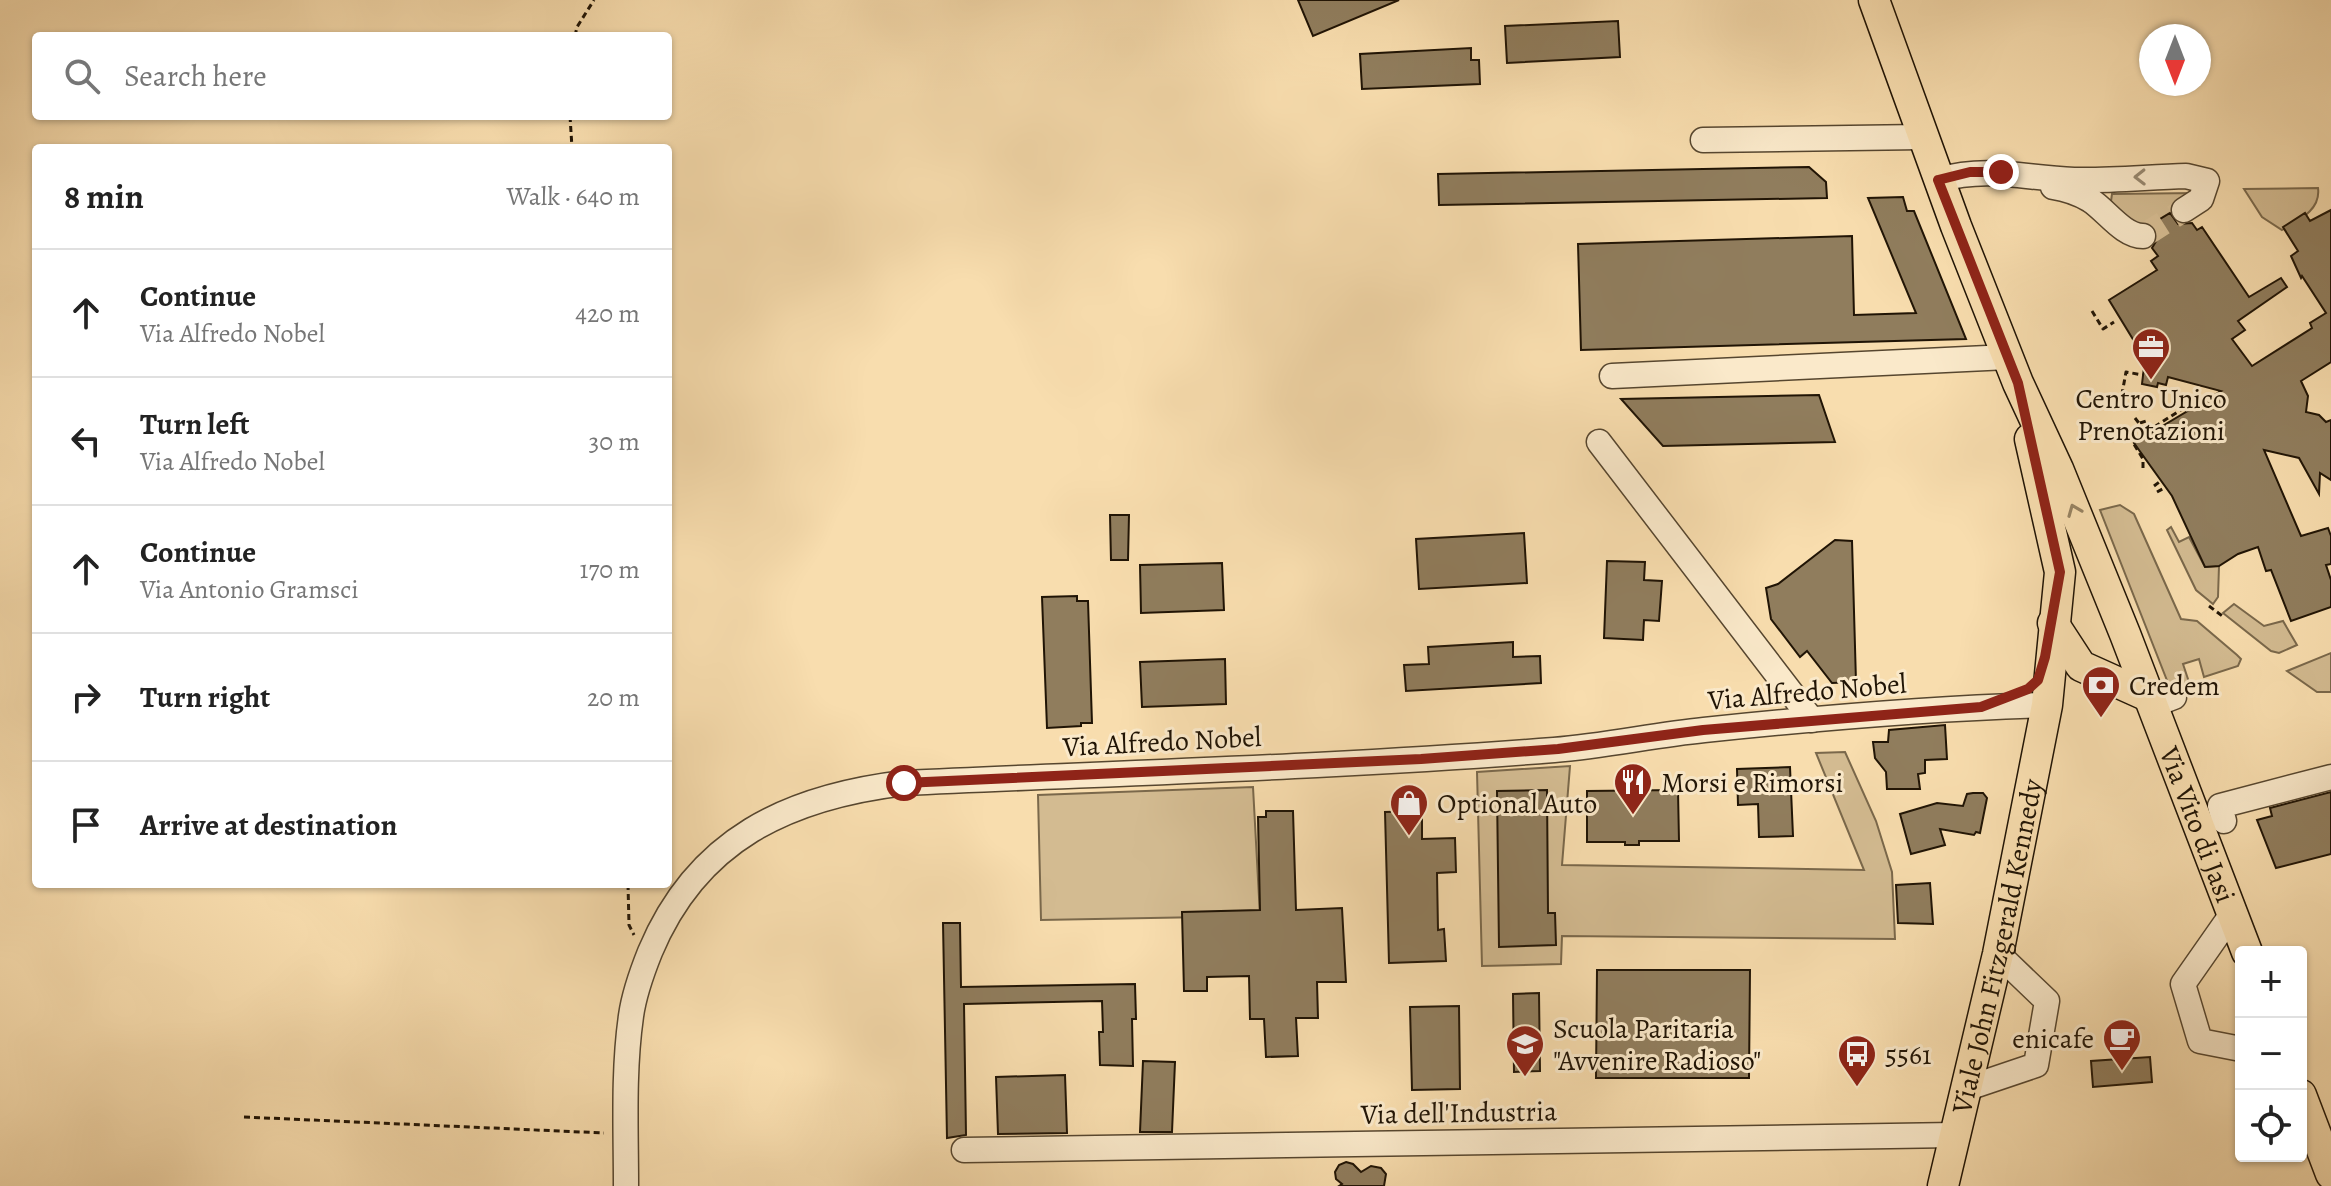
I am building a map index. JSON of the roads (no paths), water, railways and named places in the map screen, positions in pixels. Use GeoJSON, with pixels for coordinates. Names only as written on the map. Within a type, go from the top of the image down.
{"type":"FeatureCollection","features":[{"type":"Feature","properties":{"kind":"main road"},"geometry":{"type":"LineString","coordinates":[[1874,0],[1938,180],[2013,370],[2060,572]]}},
{"type":"Feature","properties":{"kind":"main road","name":"Via Vito di Jasi"},"geometry":{"type":"LineString","coordinates":[[2013,370],[2058,469],[2125,634],[2159,700],[2212,826],[2232,914],[2245,946]]}},
{"type":"Feature","properties":{"kind":"main road"},"geometry":{"type":"LineString","coordinates":[[2060,572],[2070,562],[2083,559],[2096,563]]}},
{"type":"Feature","properties":{"kind":"main road","name":"Viale John Fitzgerald Kennedy"},"geometry":{"type":"LineString","coordinates":[[1943,1186],[1998,954],[2047,705],[2060,572]]}},
{"type":"Feature","properties":{"kind":"main road"},"geometry":{"type":"LineString","coordinates":[[2053,623],[2081,666],[2100,677],[2159,700]]}},
{"type":"Feature","properties":{"kind":"main road"},"geometry":{"type":"LineString","coordinates":[[2047,705],[2100,677],[2114,664],[2122,650],[2125,634]]}},
{"type":"Feature","properties":{"kind":"main road"},"geometry":{"type":"LineString","coordinates":[[2307,1111],[2331,1174]]}},
{"type":"Feature","properties":{"kind":"street"},"geometry":{"type":"LineString","coordinates":[[1703,140],[1922,137]]}},
{"type":"Feature","properties":{"kind":"street"},"geometry":{"type":"LineString","coordinates":[[1970,172],[2067,189],[2108,213],[2124,230],[2143,236]]}},
{"type":"Feature","properties":{"kind":"street"},"geometry":{"type":"LineString","coordinates":[[1938,180],[1970,172],[2001,172],[2053,179],[2186,176],[2207,181],[2201,199],[2184,210]]}},
{"type":"Feature","properties":{"kind":"street"},"geometry":{"type":"LineString","coordinates":[[1612,376],[2013,370]]}},
{"type":"Feature","properties":{"kind":"street"},"geometry":{"type":"LineString","coordinates":[[1599,442],[1812,720]]}},
{"type":"Feature","properties":{"kind":"street","name":"Via Alfredo Nobel"},"geometry":{"type":"LineString","coordinates":[[1981,707],[2028,689],[2038,680],[2053,623]]}},
{"type":"Feature","properties":{"kind":"street","name":"Via Alfredo Nobel"},"geometry":{"type":"LineString","coordinates":[[626,1186],[627,1059],[631,1014],[641,973],[658,933],[681,893],[710,860],[746,833],[785,812],[827,797],[904,783],[1543,751],[1703,730],[1812,720],[2047,705]]}},
{"type":"Feature","properties":{"kind":"street"},"geometry":{"type":"LineString","coordinates":[[2212,826],[2220,806],[2331,777]]}},
{"type":"Feature","properties":{"kind":"street"},"geometry":{"type":"LineString","coordinates":[[2212,826],[2270,809]]}},
{"type":"Feature","properties":{"kind":"street"},"geometry":{"type":"LineString","coordinates":[[2232,914],[2183,984],[2200,1041],[2235,1048]]}},
{"type":"Feature","properties":{"kind":"street"},"geometry":{"type":"LineString","coordinates":[[1965,1089],[2036,1065],[2047,1001],[1998,954]]}},
{"type":"Feature","properties":{"kind":"street","name":"Via dell'Industria"},"geometry":{"type":"LineString","coordinates":[[964,1150],[1954,1135]]}},
{"type":"Feature","properties":{"kind":"tunnel"},"geometry":{"type":"LineString","coordinates":[[2143,236],[2184,210]]}},
{"type":"Feature","properties":{"kind":"place","name":"Centro Unico Prenotazioni"},"geometry":{"type":"Point","coordinates":[2151,381]}},
{"type":"Feature","properties":{"kind":"place","name":"Credem"},"geometry":{"type":"Point","coordinates":[2101,719]}},
{"type":"Feature","properties":{"kind":"place","name":"Morsi e Rimorsi"},"geometry":{"type":"Point","coordinates":[1633,816]}},
{"type":"Feature","properties":{"kind":"place","name":"Optional Auto"},"geometry":{"type":"Point","coordinates":[1409,837]}},
{"type":"Feature","properties":{"kind":"place","name":"enicafe"},"geometry":{"type":"Point","coordinates":[2122,1072]}},
{"type":"Feature","properties":{"kind":"place","name":"Scuola Paritaria \"Avvenire Radioso\""},"geometry":{"type":"Point","coordinates":[1525,1078]}},
{"type":"Feature","properties":{"kind":"place","name":"5561"},"geometry":{"type":"Point","coordinates":[1857,1088]}}]}
